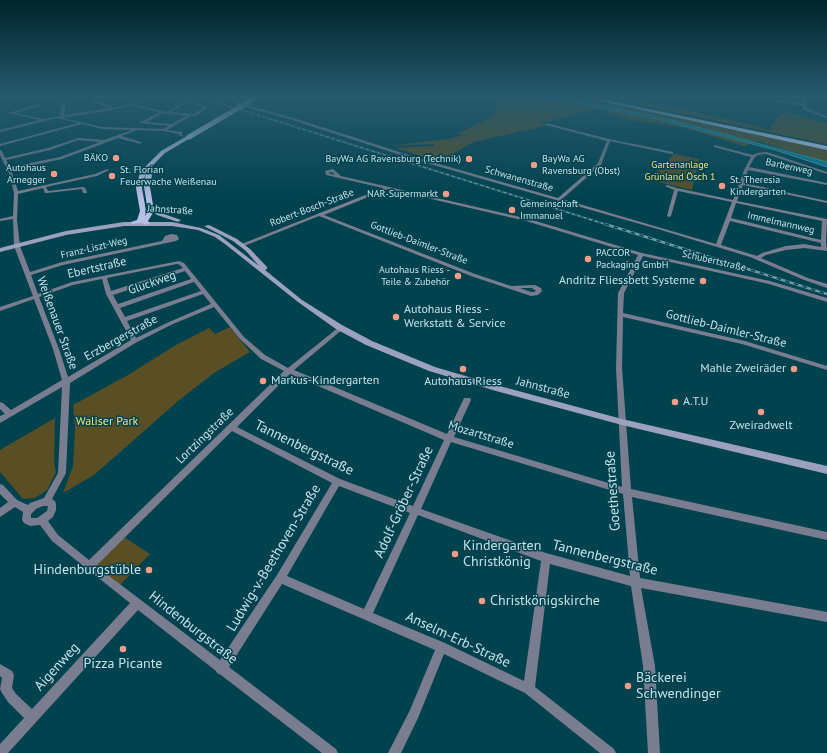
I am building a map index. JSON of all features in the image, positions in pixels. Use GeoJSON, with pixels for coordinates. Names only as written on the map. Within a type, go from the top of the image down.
{"type":"FeatureCollection","features":[{"type":"Feature","properties":{"kind":"highway"},"geometry":{"type":"LineString","coordinates":[[750,131],[827,147]]}},
{"type":"Feature","properties":{"kind":"highway"},"geometry":{"type":"LineString","coordinates":[[753,131],[827,147]]}},
{"type":"Feature","properties":{"kind":"main road"},"geometry":{"type":"LineString","coordinates":[[144,220],[139,188],[143,172],[155,159],[199,131]]}},
{"type":"Feature","properties":{"kind":"main road"},"geometry":{"type":"LineString","coordinates":[[133,223],[144,220],[150,215],[151,208],[147,187],[148,177],[152,166],[172,147]]}},
{"type":"Feature","properties":{"kind":"main road"},"geometry":{"type":"LineString","coordinates":[[124,220],[134,216],[141,205]]}},
{"type":"Feature","properties":{"kind":"main road"},"geometry":{"type":"LineString","coordinates":[[151,208],[159,214],[178,220]]}},
{"type":"Feature","properties":{"kind":"main road","name":"Jahnstraße"},"geometry":{"type":"LineString","coordinates":[[0,250],[16,244],[82,226],[124,220],[178,220],[197,223],[225,234],[242,245],[259,261],[274,279]]}},
{"type":"Feature","properties":{"kind":"main road","name":"Jahnstraße"},"geometry":{"type":"LineString","coordinates":[[144,220],[199,229],[217,236],[305,304],[341,328],[369,343],[432,369],[622,422],[827,470]]}},
{"type":"Feature","properties":{"kind":"main road","name":"Jahnstraße"},"geometry":{"type":"LineString","coordinates":[[0,246],[16,244],[84,229],[133,223]]}},
{"type":"Feature","properties":{"kind":"main road"},"geometry":{"type":"LineString","coordinates":[[234,248],[242,245]]}},
{"type":"Feature","properties":{"kind":"street"},"geometry":{"type":"LineString","coordinates":[[0,145],[54,131]]}},
{"type":"Feature","properties":{"kind":"street"},"geometry":{"type":"LineString","coordinates":[[0,166],[8,167],[61,158],[132,131]]}},
{"type":"Feature","properties":{"kind":"street"},"geometry":{"type":"LineString","coordinates":[[170,131],[181,133],[181,135]]}},
{"type":"Feature","properties":{"kind":"street","name":"Schwanenstraße"},"geometry":{"type":"LineString","coordinates":[[331,131],[417,159],[663,229],[758,258],[799,276],[827,286]]}},
{"type":"Feature","properties":{"kind":"street"},"geometry":{"type":"LineString","coordinates":[[575,131],[672,153]]}},
{"type":"Feature","properties":{"kind":"street"},"geometry":{"type":"LineString","coordinates":[[118,136],[140,143]]}},
{"type":"Feature","properties":{"kind":"street"},"geometry":{"type":"LineString","coordinates":[[4,159],[49,149],[78,139],[106,141]]}},
{"type":"Feature","properties":{"kind":"street"},"geometry":{"type":"LineString","coordinates":[[558,200],[600,164],[609,140]]}},
{"type":"Feature","properties":{"kind":"street"},"geometry":{"type":"LineString","coordinates":[[64,144],[91,147]]}},
{"type":"Feature","properties":{"kind":"street"},"geometry":{"type":"LineString","coordinates":[[715,146],[754,156]]}},
{"type":"Feature","properties":{"kind":"street"},"geometry":{"type":"LineString","coordinates":[[49,149],[75,152]]}},
{"type":"Feature","properties":{"kind":"street","name":"Weißenauer Straße"},"geometry":{"type":"LineString","coordinates":[[0,152],[8,167],[16,193],[16,244],[56,349],[66,382],[62,473],[46,502]]}},
{"type":"Feature","properties":{"kind":"street"},"geometry":{"type":"LineString","coordinates":[[718,246],[747,168],[754,156],[762,152],[827,173]]}},
{"type":"Feature","properties":{"kind":"street","name":"Barbenweg"},"geometry":{"type":"LineString","coordinates":[[747,168],[827,184]]}},
{"type":"Feature","properties":{"kind":"street"},"geometry":{"type":"LineString","coordinates":[[16,193],[96,175],[107,170]]}},
{"type":"Feature","properties":{"kind":"street","name":"Schubertstraße"},"geometry":{"type":"LineString","coordinates":[[339,176],[527,220],[641,254],[770,282],[827,300]]}},
{"type":"Feature","properties":{"kind":"street"},"geometry":{"type":"LineString","coordinates":[[742,184],[827,202]]}},
{"type":"Feature","properties":{"kind":"street"},"geometry":{"type":"LineString","coordinates":[[667,186],[826,221],[823,242]]}},
{"type":"Feature","properties":{"kind":"street"},"geometry":{"type":"LineString","coordinates":[[44,187],[47,192],[83,188],[85,192]]}},
{"type":"Feature","properties":{"kind":"street","name":"Robert-Bosch-Straße"},"geometry":{"type":"LineString","coordinates":[[242,245],[388,188]]}},
{"type":"Feature","properties":{"kind":"street"},"geometry":{"type":"LineString","coordinates":[[669,216],[676,189]]}},
{"type":"Feature","properties":{"kind":"street","name":"Gottlieb-Daimler-Straße"},"geometry":{"type":"LineString","coordinates":[[320,215],[442,264],[512,287]]}},
{"type":"Feature","properties":{"kind":"street"},"geometry":{"type":"LineString","coordinates":[[0,220],[15,217]]}},
{"type":"Feature","properties":{"kind":"street","name":"Immelmannweg"},"geometry":{"type":"LineString","coordinates":[[728,220],[823,242],[826,249]]}},
{"type":"Feature","properties":{"kind":"street","name":"Franz-Liszt-Weg"},"geometry":{"type":"LineString","coordinates":[[28,274],[62,264],[164,241]]}},
{"type":"Feature","properties":{"kind":"street"},"geometry":{"type":"LineString","coordinates":[[758,258],[764,254],[786,248],[804,246],[826,249]]}},
{"type":"Feature","properties":{"kind":"street","name":"Goethestraße"},"geometry":{"type":"LineString","coordinates":[[641,254],[621,293],[620,368],[627,492],[635,582],[649,666],[654,753]]}},
{"type":"Feature","properties":{"kind":"street","name":"Mozartstraße"},"geometry":{"type":"LineString","coordinates":[[178,262],[182,264],[242,338],[258,353],[289,371],[448,438],[627,492],[827,536]]}},
{"type":"Feature","properties":{"kind":"street","name":"Ebertstraße"},"geometry":{"type":"LineString","coordinates":[[0,309],[72,284],[178,262]]}},
{"type":"Feature","properties":{"kind":"street"},"geometry":{"type":"LineString","coordinates":[[109,294],[186,269]]}},
{"type":"Feature","properties":{"kind":"street"},"geometry":{"type":"LineString","coordinates":[[104,278],[109,294],[136,341]]}},
{"type":"Feature","properties":{"kind":"street","name":"Gluckweg"},"geometry":{"type":"LineString","coordinates":[[116,307],[195,280]]}},
{"type":"Feature","properties":{"kind":"street"},"geometry":{"type":"LineString","coordinates":[[123,320],[204,292]]}},
{"type":"Feature","properties":{"kind":"street","name":"Erzbergerstraße"},"geometry":{"type":"LineString","coordinates":[[0,420],[136,341],[171,323],[214,305]]}},
{"type":"Feature","properties":{"kind":"street","name":"Gottlieb-Daimler-Straße"},"geometry":{"type":"LineString","coordinates":[[620,314],[744,342],[827,368]]}},
{"type":"Feature","properties":{"kind":"street","name":"Lortzingstraße"},"geometry":{"type":"LineString","coordinates":[[89,566],[289,371],[341,328]]}},
{"type":"Feature","properties":{"kind":"street","name":"Adolf-Gröber-Straße"},"geometry":{"type":"LineString","coordinates":[[367,615],[448,438],[467,400]]}},
{"type":"Feature","properties":{"kind":"street"},"geometry":{"type":"LineString","coordinates":[[0,405],[10,414]]}},
{"type":"Feature","properties":{"kind":"street","name":"Tannenbergstraße"},"geometry":{"type":"LineString","coordinates":[[232,428],[337,482],[546,558],[635,582],[827,617]]}},
{"type":"Feature","properties":{"kind":"street","name":"Ludwig-v.-Beethoven-Straße"},"geometry":{"type":"LineString","coordinates":[[221,669],[280,578],[337,482]]}},
{"type":"Feature","properties":{"kind":"street"},"geometry":{"type":"LineString","coordinates":[[0,488],[14,503],[29,510]]}},
{"type":"Feature","properties":{"kind":"street"},"geometry":{"type":"LineString","coordinates":[[46,502],[52,504],[52,510],[42,520],[33,522],[27,520],[27,513],[29,510],[37,504],[46,502]]}},
{"type":"Feature","properties":{"kind":"street"},"geometry":{"type":"LineString","coordinates":[[0,513],[14,503]]}},
{"type":"Feature","properties":{"kind":"street","name":"Hindenburgstraße"},"geometry":{"type":"LineString","coordinates":[[42,520],[55,538],[89,566],[332,753]]}},
{"type":"Feature","properties":{"kind":"street"},"geometry":{"type":"LineString","coordinates":[[529,689],[546,558]]}},
{"type":"Feature","properties":{"kind":"street","name":"Anselm-Erb-Straße"},"geometry":{"type":"LineString","coordinates":[[280,578],[440,647],[529,689],[610,753]]}},
{"type":"Feature","properties":{"kind":"street","name":"Aigenweg"},"geometry":{"type":"LineString","coordinates":[[0,753],[136,603]]}},
{"type":"Feature","properties":{"kind":"street"},"geometry":{"type":"LineString","coordinates":[[394,753],[414,714],[440,647]]}},
{"type":"Feature","properties":{"kind":"street"},"geometry":{"type":"LineString","coordinates":[[0,670],[8,675],[3,689],[32,717]]}},
{"type":"Feature","properties":{"kind":"green space"},"geometry":{"type":"Polygon","coordinates":[[[462,131],[522,131],[473,142],[439,162],[396,148],[434,146],[434,144],[389,146],[461,136],[458,133],[462,131]]]}},
{"type":"Feature","properties":{"kind":"green space"},"geometry":{"type":"Polygon","coordinates":[[[696,131],[740,131],[827,150],[827,162],[757,141],[744,146],[696,131]]]}},
{"type":"Feature","properties":{"kind":"green space"},"geometry":{"type":"Polygon","coordinates":[[[765,131],[827,131],[827,144],[765,131]]]}},
{"type":"Feature","properties":{"kind":"green space","name":"Gartenanlage Grünland Ösch 1"},"geometry":{"type":"Polygon","coordinates":[[[674,154],[699,159],[692,190],[650,180],[674,154]]]}},
{"type":"Feature","properties":{"kind":"green space","name":"Waliser Park"},"geometry":{"type":"Polygon","coordinates":[[[230,327],[250,352],[214,373],[178,401],[94,475],[63,493],[73,466],[75,427],[73,405],[128,375],[176,345],[209,328],[215,334],[230,327]]]}},
{"type":"Feature","properties":{"kind":"green space"},"geometry":{"type":"Polygon","coordinates":[[[55,418],[54,463],[56,472],[47,490],[35,498],[23,499],[0,472],[0,450],[55,418]]]}},
{"type":"Feature","properties":{"kind":"green space"},"geometry":{"type":"Polygon","coordinates":[[[121,535],[150,554],[117,588],[89,566],[121,535]]]}},
{"type":"Feature","properties":{"kind":"water"},"geometry":{"type":"Polygon","coordinates":[[[703,131],[713,131],[827,162],[827,167],[775,150],[703,131]]]}},
{"type":"Feature","properties":{"kind":"railway"},"geometry":{"type":"LineString","coordinates":[[309,131],[608,225]]}},
{"type":"Feature","properties":{"kind":"railway"},"geometry":{"type":"LineString","coordinates":[[605,224],[827,294]]}},
{"type":"Feature","properties":{"kind":"place","name":"BÄKO"},"geometry":{"type":"Point","coordinates":[116,158]}},
{"type":"Feature","properties":{"kind":"place","name":"BayWa AG Ravensburg (Technik)"},"geometry":{"type":"Point","coordinates":[469,159]}},
{"type":"Feature","properties":{"kind":"place","name":"BayWa AG Ravensburg (Obst)"},"geometry":{"type":"Point","coordinates":[534,165]}},
{"type":"Feature","properties":{"kind":"place","name":"Autohaus Arnegger"},"geometry":{"type":"Point","coordinates":[54,174]}},
{"type":"Feature","properties":{"kind":"place","name":"St. Florian Feuerwache Weißenau"},"geometry":{"type":"Point","coordinates":[112,176]}},
{"type":"Feature","properties":{"kind":"place","name":"St. Theresia Kindergarten"},"geometry":{"type":"Point","coordinates":[722,186]}},
{"type":"Feature","properties":{"kind":"place","name":"NAR-Supermarkt"},"geometry":{"type":"Point","coordinates":[446,194]}},
{"type":"Feature","properties":{"kind":"place","name":"Gemeinschaft Immanuel"},"geometry":{"type":"Point","coordinates":[512,210]}},
{"type":"Feature","properties":{"kind":"place","name":"PACCOR Packaging GmbH"},"geometry":{"type":"Point","coordinates":[588,259]}},
{"type":"Feature","properties":{"kind":"place","name":"Autohaus Riess - Teile & Zubehör"},"geometry":{"type":"Point","coordinates":[458,276]}},
{"type":"Feature","properties":{"kind":"place","name":"Andritz Fliessbett Systeme"},"geometry":{"type":"Point","coordinates":[703,281]}},
{"type":"Feature","properties":{"kind":"place","name":"Autohaus Riess - Werkstatt & Service"},"geometry":{"type":"Point","coordinates":[396,317]}},
{"type":"Feature","properties":{"kind":"place","name":"Autohaus Riess"},"geometry":{"type":"Point","coordinates":[463,369]}},
{"type":"Feature","properties":{"kind":"place","name":"Mahle Zweiräder"},"geometry":{"type":"Point","coordinates":[794,369]}},
{"type":"Feature","properties":{"kind":"place","name":"Markus-Kindergarten"},"geometry":{"type":"Point","coordinates":[263,381]}},
{"type":"Feature","properties":{"kind":"place","name":"A.T.U"},"geometry":{"type":"Point","coordinates":[675,402]}},
{"type":"Feature","properties":{"kind":"place","name":"Zweiradwelt"},"geometry":{"type":"Point","coordinates":[761,412]}},
{"type":"Feature","properties":{"kind":"place","name":"Kindergarten Christkönig"},"geometry":{"type":"Point","coordinates":[455,554]}},
{"type":"Feature","properties":{"kind":"place","name":"Hindenburgstüble"},"geometry":{"type":"Point","coordinates":[149,570]}},
{"type":"Feature","properties":{"kind":"place","name":"Christkönigskirche"},"geometry":{"type":"Point","coordinates":[482,601]}},
{"type":"Feature","properties":{"kind":"place","name":"Pizza Picante"},"geometry":{"type":"Point","coordinates":[123,649]}},
{"type":"Feature","properties":{"kind":"place","name":"Bäckerei Schwendinger"},"geometry":{"type":"Point","coordinates":[628,686]}}]}
